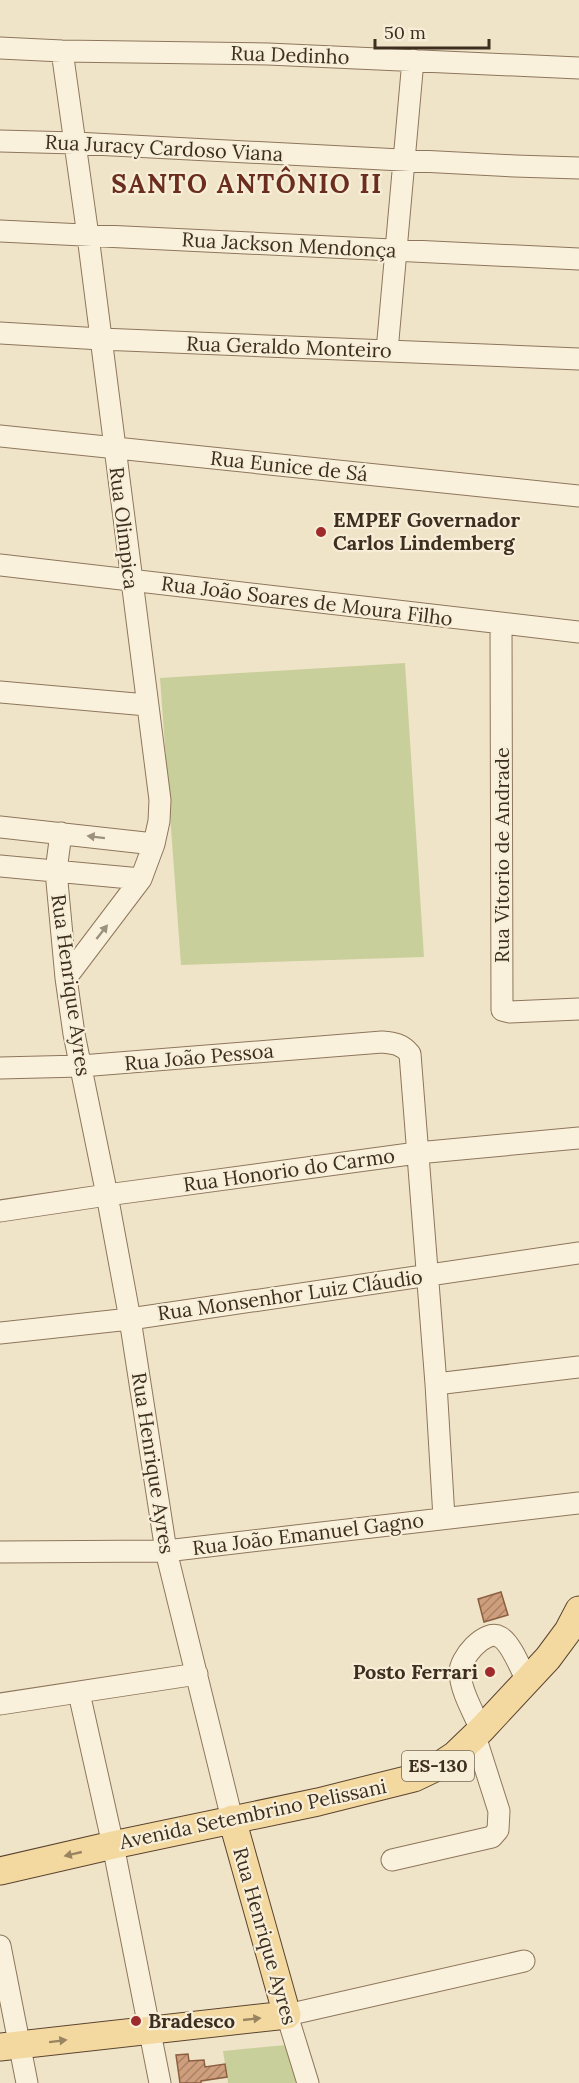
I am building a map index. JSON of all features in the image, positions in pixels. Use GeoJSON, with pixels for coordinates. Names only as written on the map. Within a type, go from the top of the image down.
{"type":"FeatureCollection","features":[{"type":"Feature","properties":{"kind":"main road","name":"Avenida Setembrino Pelissani"},"geometry":{"type":"LineString","coordinates":[[0,1871],[318,1802],[414,1778],[456,1755],[478,1733],[548,1658],[568,1631],[579,1610]]}},
{"type":"Feature","properties":{"kind":"main road","name":"Rua Henrique Ayres"},"geometry":{"type":"LineString","coordinates":[[232,1819],[287,2015]]}},
{"type":"Feature","properties":{"kind":"main road"},"geometry":{"type":"LineString","coordinates":[[10,2046],[287,2015]]}},
{"type":"Feature","properties":{"kind":"street","name":"Rua Dedinho"},"geometry":{"type":"LineString","coordinates":[[0,48],[268,54],[579,68]]}},
{"type":"Feature","properties":{"kind":"street","name":"Rua Olimpica"},"geometry":{"type":"LineString","coordinates":[[62,51],[160,800],[159,821],[154,844],[141,879],[66,978]]}},
{"type":"Feature","properties":{"kind":"street"},"geometry":{"type":"LineString","coordinates":[[387,351],[413,60]]}},
{"type":"Feature","properties":{"kind":"street","name":"Rua Juracy Cardoso Viana"},"geometry":{"type":"LineString","coordinates":[[0,141],[579,168]]}},
{"type":"Feature","properties":{"kind":"street","name":"Rua Jackson Mendonça"},"geometry":{"type":"LineString","coordinates":[[0,231],[579,259]]}},
{"type":"Feature","properties":{"kind":"street","name":"Rua Geraldo Monteiro"},"geometry":{"type":"LineString","coordinates":[[0,333],[579,359]]}},
{"type":"Feature","properties":{"kind":"street","name":"Rua Eunice de Sá"},"geometry":{"type":"LineString","coordinates":[[0,436],[579,496]]}},
{"type":"Feature","properties":{"kind":"street","name":"Rua João Soares de Moura Filho"},"geometry":{"type":"LineString","coordinates":[[0,565],[579,632]]}},
{"type":"Feature","properties":{"kind":"street","name":"Rua Vitorio de Andrade"},"geometry":{"type":"LineString","coordinates":[[501,623],[502,1010],[510,1012],[579,1009]]}},
{"type":"Feature","properties":{"kind":"street"},"geometry":{"type":"LineString","coordinates":[[0,692],[147,705]]}},
{"type":"Feature","properties":{"kind":"street"},"geometry":{"type":"LineString","coordinates":[[0,826],[154,844]]}},
{"type":"Feature","properties":{"kind":"street","name":"Rua Henrique Ayres"},"geometry":{"type":"LineString","coordinates":[[61,833],[56,871],[66,978],[74,1034],[130,1319],[166,1551],[232,1819]]}},
{"type":"Feature","properties":{"kind":"street"},"geometry":{"type":"LineString","coordinates":[[0,866],[141,879]]}},
{"type":"Feature","properties":{"kind":"street","name":"Rua João Pessoa"},"geometry":{"type":"LineString","coordinates":[[0,1068],[81,1066],[382,1042],[397,1044],[405,1047],[410,1054],[417,1153]]}},
{"type":"Feature","properties":{"kind":"street","name":"Rua Honorio do Carmo"},"geometry":{"type":"LineString","coordinates":[[0,1211],[107,1194],[417,1153],[579,1138]]}},
{"type":"Feature","properties":{"kind":"street"},"geometry":{"type":"LineString","coordinates":[[417,1153],[436,1384],[444,1518]]}},
{"type":"Feature","properties":{"kind":"street","name":"Rua Monsenhor Luiz Cláudio"},"geometry":{"type":"LineString","coordinates":[[0,1333],[130,1319],[579,1253]]}},
{"type":"Feature","properties":{"kind":"street"},"geometry":{"type":"LineString","coordinates":[[436,1384],[579,1367]]}},
{"type":"Feature","properties":{"kind":"street","name":"Rua João Emanuel Gagno"},"geometry":{"type":"LineString","coordinates":[[0,1552],[166,1551],[579,1503]]}},
{"type":"Feature","properties":{"kind":"street"},"geometry":{"type":"LineString","coordinates":[[392,1860],[492,1837],[498,1830],[499,1811],[459,1672],[461,1662],[476,1644],[494,1635],[500,1637],[512,1652],[527,1681]]}},
{"type":"Feature","properties":{"kind":"street"},"geometry":{"type":"LineString","coordinates":[[0,1704],[197,1674]]}},
{"type":"Feature","properties":{"kind":"street"},"geometry":{"type":"LineString","coordinates":[[79,1692],[113,1845],[160,2083]]}},
{"type":"Feature","properties":{"kind":"street"},"geometry":{"type":"LineString","coordinates":[[0,1946],[10,2046],[27,2083]]}},
{"type":"Feature","properties":{"kind":"street"},"geometry":{"type":"LineString","coordinates":[[287,2015],[524,1961]]}},
{"type":"Feature","properties":{"kind":"street","name":"Rua Henrique Ayres"},"geometry":{"type":"LineString","coordinates":[[287,2015],[308,2083]]}},
{"type":"Feature","properties":{"kind":"green space"},"geometry":{"type":"Polygon","coordinates":[[[405,663],[424,957],[181,965],[160,678],[405,663]]]}},
{"type":"Feature","properties":{"kind":"green space"},"geometry":{"type":"Polygon","coordinates":[[[286,2045],[299,2083],[228,2083],[223,2051],[286,2045]]]}},
{"type":"Feature","properties":{"kind":"building"},"geometry":{"type":"Polygon","coordinates":[[[501,1592],[508,1615],[484,1622],[478,1599],[501,1592]]]}},
{"type":"Feature","properties":{"kind":"building"},"geometry":{"type":"Polygon","coordinates":[[[188,2054],[189,2061],[204,2060],[205,2067],[225,2064],[227,2077],[201,2081],[201,2083],[180,2083],[176,2055],[188,2054]]]}},
{"type":"Feature","properties":{"kind":"place","name":"EMPEF Governador Carlos Lindemberg"},"geometry":{"type":"Point","coordinates":[321,532]}},
{"type":"Feature","properties":{"kind":"place","name":"Posto Ferrari"},"geometry":{"type":"Point","coordinates":[490,1672]}},
{"type":"Feature","properties":{"kind":"place","name":"Bradesco"},"geometry":{"type":"Point","coordinates":[136,2021]}},
{"type":"Feature","properties":{"kind":"district","name":"SANTO ANTÔNIO II"},"geometry":{"type":"Point","coordinates":[247,184]}}]}
